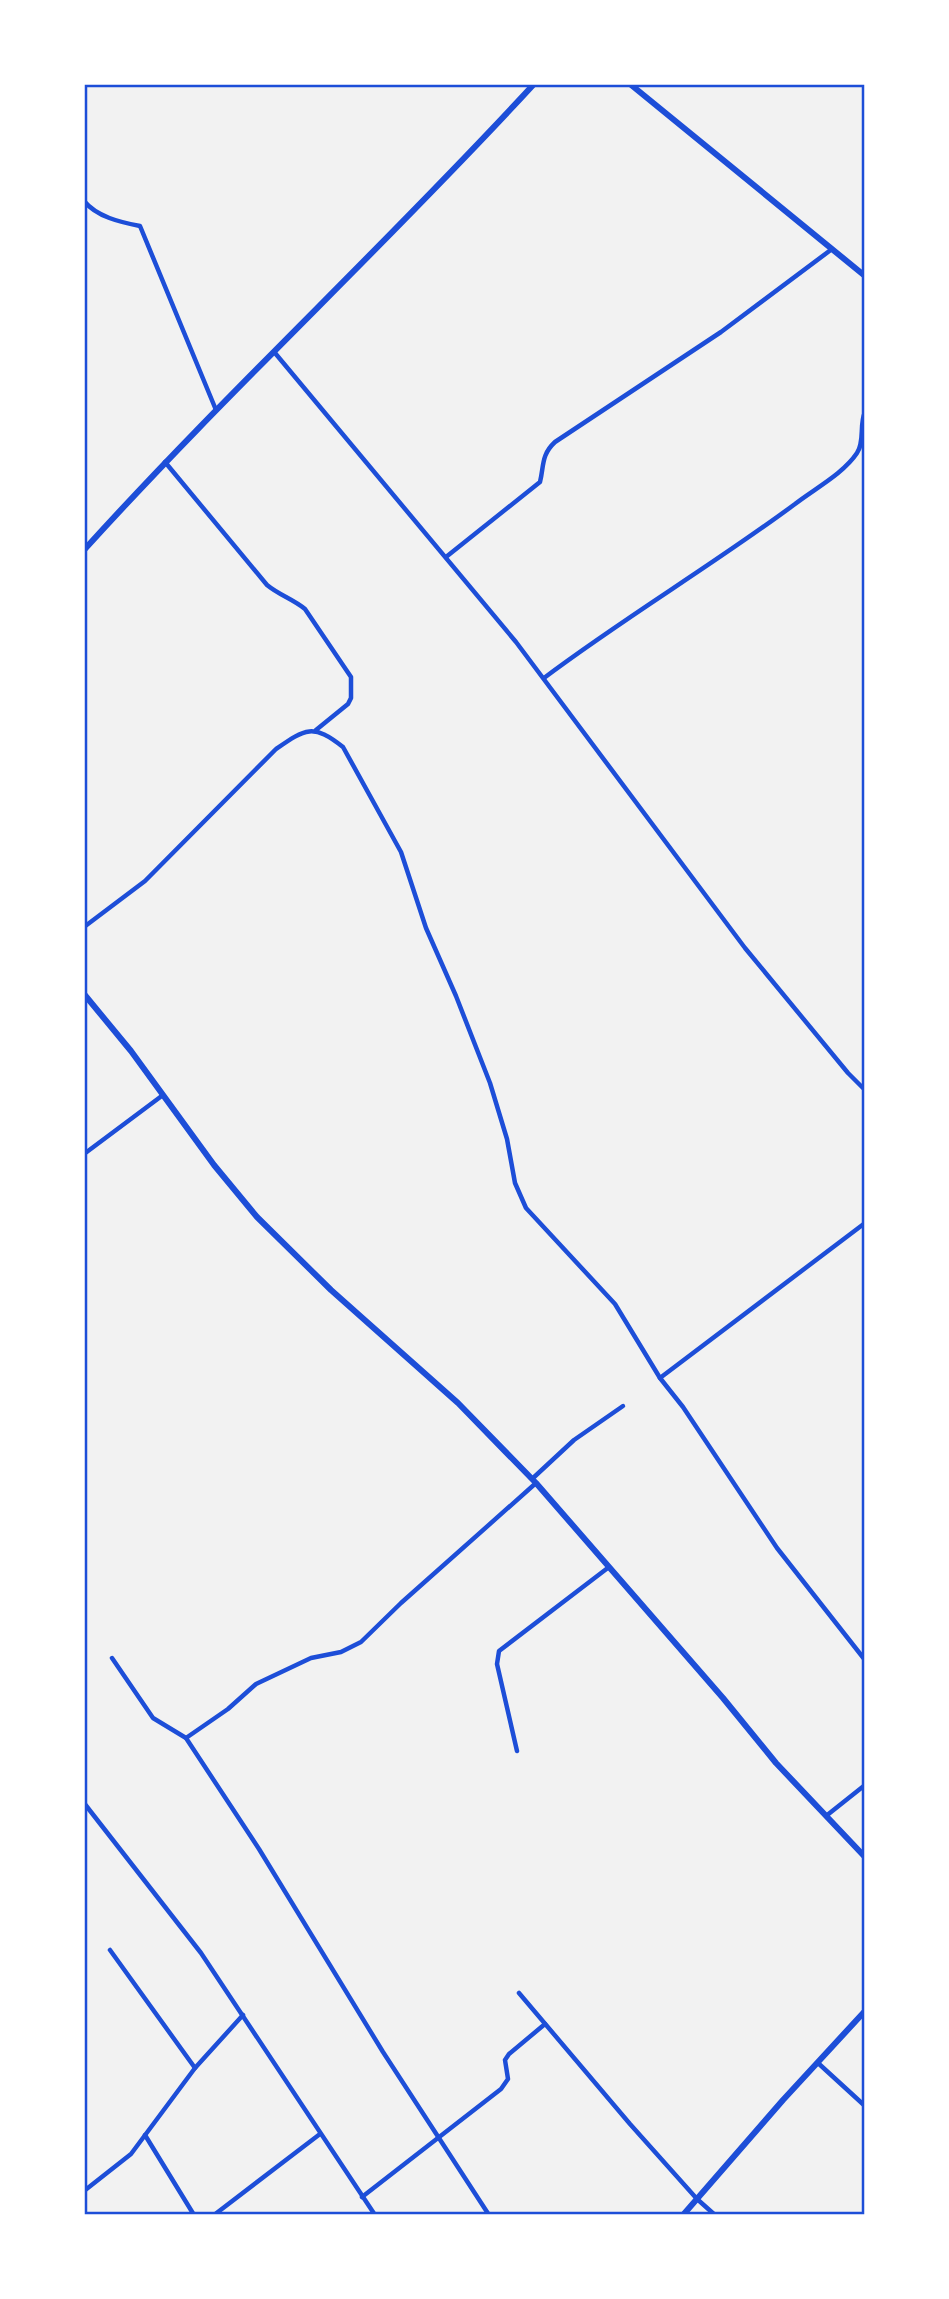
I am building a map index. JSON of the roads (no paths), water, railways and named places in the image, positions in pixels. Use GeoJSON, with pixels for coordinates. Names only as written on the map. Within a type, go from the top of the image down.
{"type":"FeatureCollection","features":[{"type":"Feature","properties":{"kind":"street"},"geometry":{"type":"LineString","coordinates":[[84,550],[165,461],[275,353],[534,84]]}},
{"type":"Feature","properties":{"kind":"street"},"geometry":{"type":"LineString","coordinates":[[630,84],[865,276]]}},
{"type":"Feature","properties":{"kind":"street"},"geometry":{"type":"LineString","coordinates":[[84,201],[90,209],[117,221],[140,226],[216,410]]}},
{"type":"Feature","properties":{"kind":"street"},"geometry":{"type":"LineString","coordinates":[[446,557],[540,482],[542,461],[547,449],[555,442],[721,332],[833,249]]}},
{"type":"Feature","properties":{"kind":"street"},"geometry":{"type":"LineString","coordinates":[[275,353],[544,678],[745,948],[865,1090]]}},
{"type":"Feature","properties":{"kind":"street"},"geometry":{"type":"LineString","coordinates":[[544,678],[601,636],[777,517],[840,470],[856,455],[860,446],[865,412]]}},
{"type":"Feature","properties":{"kind":"street"},"geometry":{"type":"LineString","coordinates":[[165,461],[267,585],[305,609],[351,677],[351,698],[348,704],[316,730]]}},
{"type":"Feature","properties":{"kind":"street"},"geometry":{"type":"LineString","coordinates":[[84,927],[145,881],[276,750],[301,732],[316,730],[328,735],[343,747],[401,852],[426,928],[490,1083],[507,1139],[515,1183],[526,1208],[615,1304],[660,1378],[683,1407],[777,1548],[865,1660]]}},
{"type":"Feature","properties":{"kind":"street"},"geometry":{"type":"LineString","coordinates":[[84,994],[131,1051],[237,1194],[281,1242],[458,1403],[534,1481],[723,1698],[762,1747],[865,1857]]}},
{"type":"Feature","properties":{"kind":"street"},"geometry":{"type":"LineString","coordinates":[[84,1154],[163,1095]]}},
{"type":"Feature","properties":{"kind":"street"},"geometry":{"type":"LineString","coordinates":[[660,1378],[865,1223]]}},
{"type":"Feature","properties":{"kind":"street"},"geometry":{"type":"LineString","coordinates":[[186,1738],[228,1709],[257,1684],[311,1658],[341,1653],[361,1642],[534,1481],[574,1440],[623,1406]]}},
{"type":"Feature","properties":{"kind":"street"},"geometry":{"type":"LineString","coordinates":[[517,1751],[497,1664],[499,1651],[609,1567]]}},
{"type":"Feature","properties":{"kind":"street"},"geometry":{"type":"LineString","coordinates":[[112,1658],[153,1718],[186,1738],[259,1849],[383,2053],[489,2215]]}},
{"type":"Feature","properties":{"kind":"street"},"geometry":{"type":"LineString","coordinates":[[826,1816],[865,1785]]}},
{"type":"Feature","properties":{"kind":"street"},"geometry":{"type":"LineString","coordinates":[[84,1803],[166,1906],[243,2015],[375,2215]]}},
{"type":"Feature","properties":{"kind":"street"},"geometry":{"type":"LineString","coordinates":[[110,1950],[195,2068]]}},
{"type":"Feature","properties":{"kind":"street"},"geometry":{"type":"LineString","coordinates":[[519,1993],[697,2199],[715,2215]]}},
{"type":"Feature","properties":{"kind":"street"},"geometry":{"type":"LineString","coordinates":[[683,2215],[745,2142],[865,2011]]}},
{"type":"Feature","properties":{"kind":"street"},"geometry":{"type":"LineString","coordinates":[[84,2191],[122,2162],[195,2068],[243,2015]]}},
{"type":"Feature","properties":{"kind":"street"},"geometry":{"type":"LineString","coordinates":[[362,2197],[507,2083],[505,2060],[545,2024]]}},
{"type":"Feature","properties":{"kind":"street"},"geometry":{"type":"LineString","coordinates":[[818,2063],[865,2106]]}},
{"type":"Feature","properties":{"kind":"street"},"geometry":{"type":"LineString","coordinates":[[214,2215],[320,2134]]}},
{"type":"Feature","properties":{"kind":"street"},"geometry":{"type":"LineString","coordinates":[[145,2135],[194,2215]]}}]}
